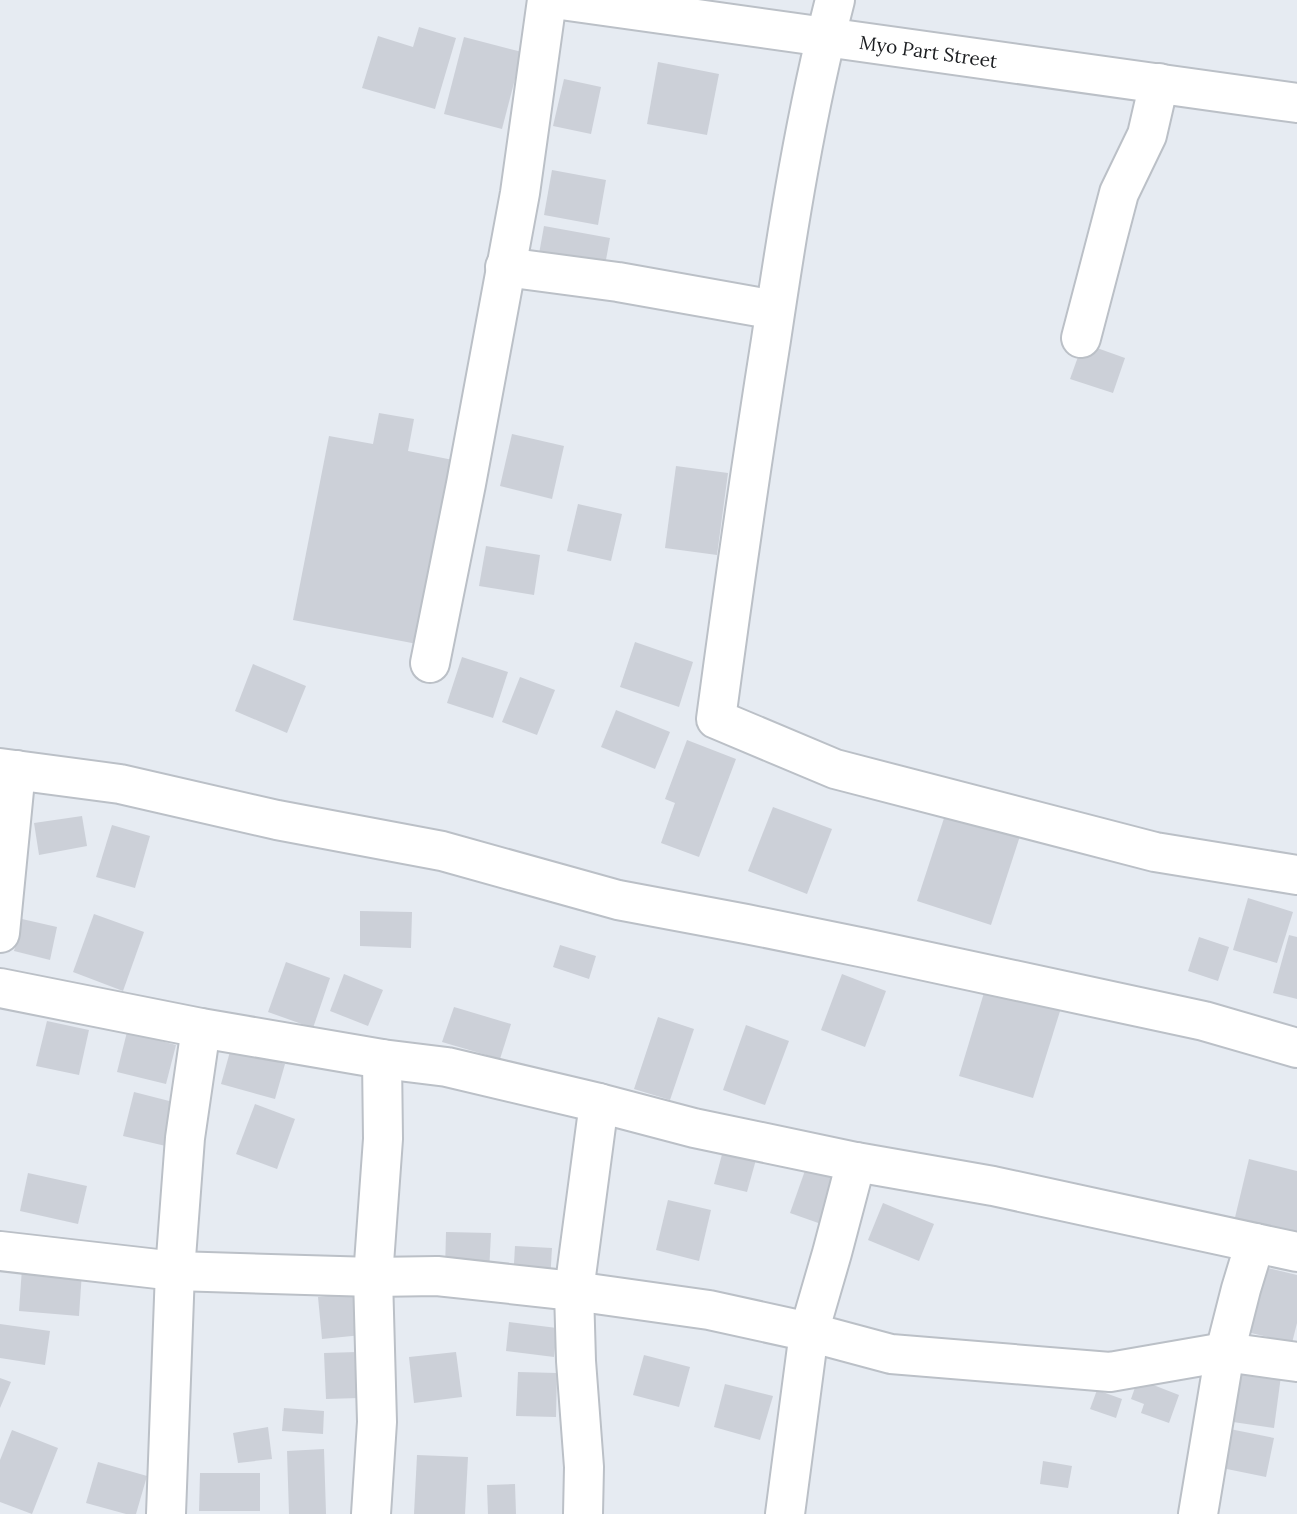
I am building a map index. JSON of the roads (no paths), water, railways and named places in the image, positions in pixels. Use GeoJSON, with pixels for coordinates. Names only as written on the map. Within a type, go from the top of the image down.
{"type":"FeatureCollection","features":[{"type":"Feature","properties":{"kind":"street"},"geometry":{"type":"LineString","coordinates":[[430,663],[520,193],[547,0]]}},
{"type":"Feature","properties":{"kind":"street","name":"Myo Part Street"},"geometry":{"type":"LineString","coordinates":[[561,0],[617,4],[825,37],[1297,103]]}},
{"type":"Feature","properties":{"kind":"street"},"geometry":{"type":"LineString","coordinates":[[835,0],[791,206],[716,719],[835,769],[1155,852],[1297,875]]}},
{"type":"Feature","properties":{"kind":"street"},"geometry":{"type":"LineString","coordinates":[[1081,338],[1119,193],[1147,135],[1159,83]]}},
{"type":"Feature","properties":{"kind":"street"},"geometry":{"type":"LineString","coordinates":[[506,267],[618,282],[775,310]]}},
{"type":"Feature","properties":{"kind":"street"},"geometry":{"type":"LineString","coordinates":[[0,933],[8,769],[120,784],[277,820],[442,851],[618,900],[865,948],[1204,1021],[1297,1048]]}},
{"type":"Feature","properties":{"kind":"street"},"geometry":{"type":"LineString","coordinates":[[0,988],[201,1028],[382,1059],[447,1067],[694,1128],[856,1162],[993,1186],[1297,1252]]}},
{"type":"Feature","properties":{"kind":"street"},"geometry":{"type":"LineString","coordinates":[[166,1514],[175,1271],[185,1138],[201,1028]]}},
{"type":"Feature","properties":{"kind":"street"},"geometry":{"type":"LineString","coordinates":[[371,1514],[377,1422],[373,1277],[383,1139],[382,1059]]}},
{"type":"Feature","properties":{"kind":"street"},"geometry":{"type":"LineString","coordinates":[[583,1514],[584,1468],[574,1291],[599,1103]]}},
{"type":"Feature","properties":{"kind":"street"},"geometry":{"type":"LineString","coordinates":[[785,1514],[809,1332],[856,1162]]}},
{"type":"Feature","properties":{"kind":"street"},"geometry":{"type":"LineString","coordinates":[[1198,1514],[1224,1352],[1255,1243]]}},
{"type":"Feature","properties":{"kind":"street"},"geometry":{"type":"LineString","coordinates":[[0,1251],[175,1271],[373,1277],[437,1276],[574,1291],[709,1310],[809,1332],[891,1354],[1110,1373],[1224,1352],[1297,1362]]}}]}
